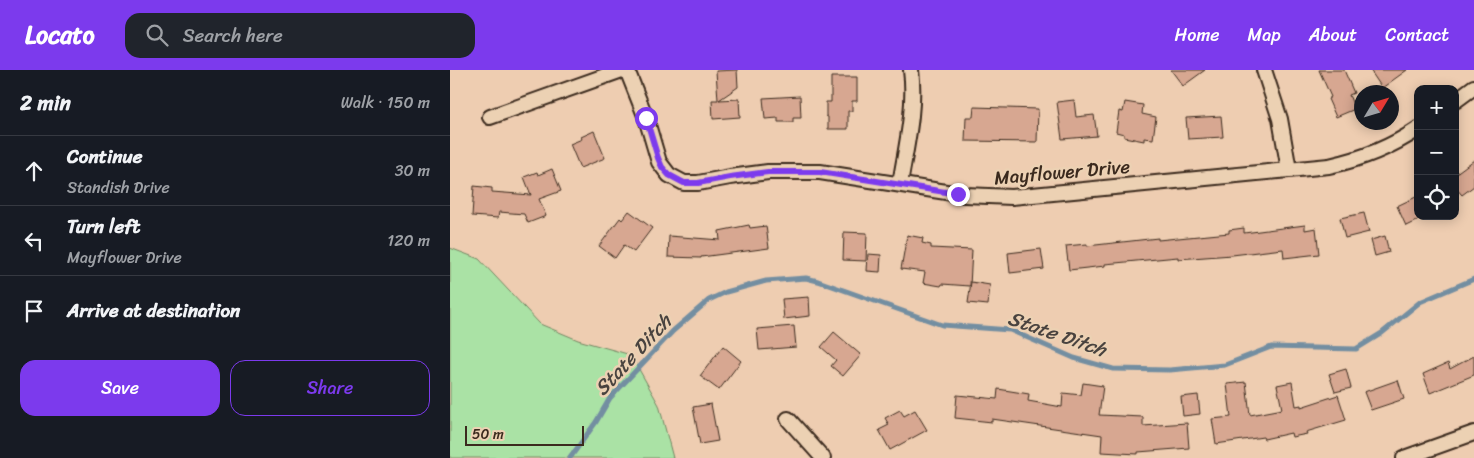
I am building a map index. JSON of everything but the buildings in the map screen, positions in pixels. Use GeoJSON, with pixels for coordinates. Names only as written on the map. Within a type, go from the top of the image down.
{"type":"FeatureCollection","features":[{"type":"Feature","properties":{"kind":"street"},"geometry":{"type":"LineString","coordinates":[[490,117],[622,70]]}},
{"type":"Feature","properties":{"kind":"street","name":"Mayflower Drive"},"geometry":{"type":"LineString","coordinates":[[627,70],[646,118],[659,162],[669,175],[684,183],[692,184],[752,174],[812,172],[965,195],[1012,197],[1329,166],[1367,156],[1394,144],[1416,130]]}},
{"type":"Feature","properties":{"kind":"street"},"geometry":{"type":"LineString","coordinates":[[900,184],[911,110],[911,70]]}},
{"type":"Feature","properties":{"kind":"street"},"geometry":{"type":"LineString","coordinates":[[1264,70],[1280,119],[1289,170]]}},
{"type":"Feature","properties":{"kind":"street"},"geometry":{"type":"LineString","coordinates":[[1459,98],[1474,87]]}},
{"type":"Feature","properties":{"kind":"street"},"geometry":{"type":"LineString","coordinates":[[788,419],[823,458]]}},
{"type":"Feature","properties":{"kind":"street"},"geometry":{"type":"LineString","coordinates":[[1404,458],[1474,433]]}},
{"type":"Feature","properties":{"kind":"green space"},"geometry":{"type":"Polygon","coordinates":[[[450,248],[479,259],[540,324],[578,340],[631,355],[659,405],[673,458],[450,458],[450,248]]]}},
{"type":"Feature","properties":{"kind":"waterway","name":"State Ditch"},"geometry":{"type":"LineString","coordinates":[[570,458],[596,422],[610,398],[673,331],[709,300],[726,292],[766,281],[806,278],[942,325],[1010,330],[1074,358],[1113,369],[1170,370],[1225,365],[1271,347],[1356,349],[1382,333],[1420,302],[1474,279]]}},
{"type":"Feature","properties":{"kind":"route"},"geometry":{"type":"LineString","coordinates":[[646,118],[659,162],[669,175],[684,183],[698,183],[768,172],[820,172],[958,194]]}}]}
